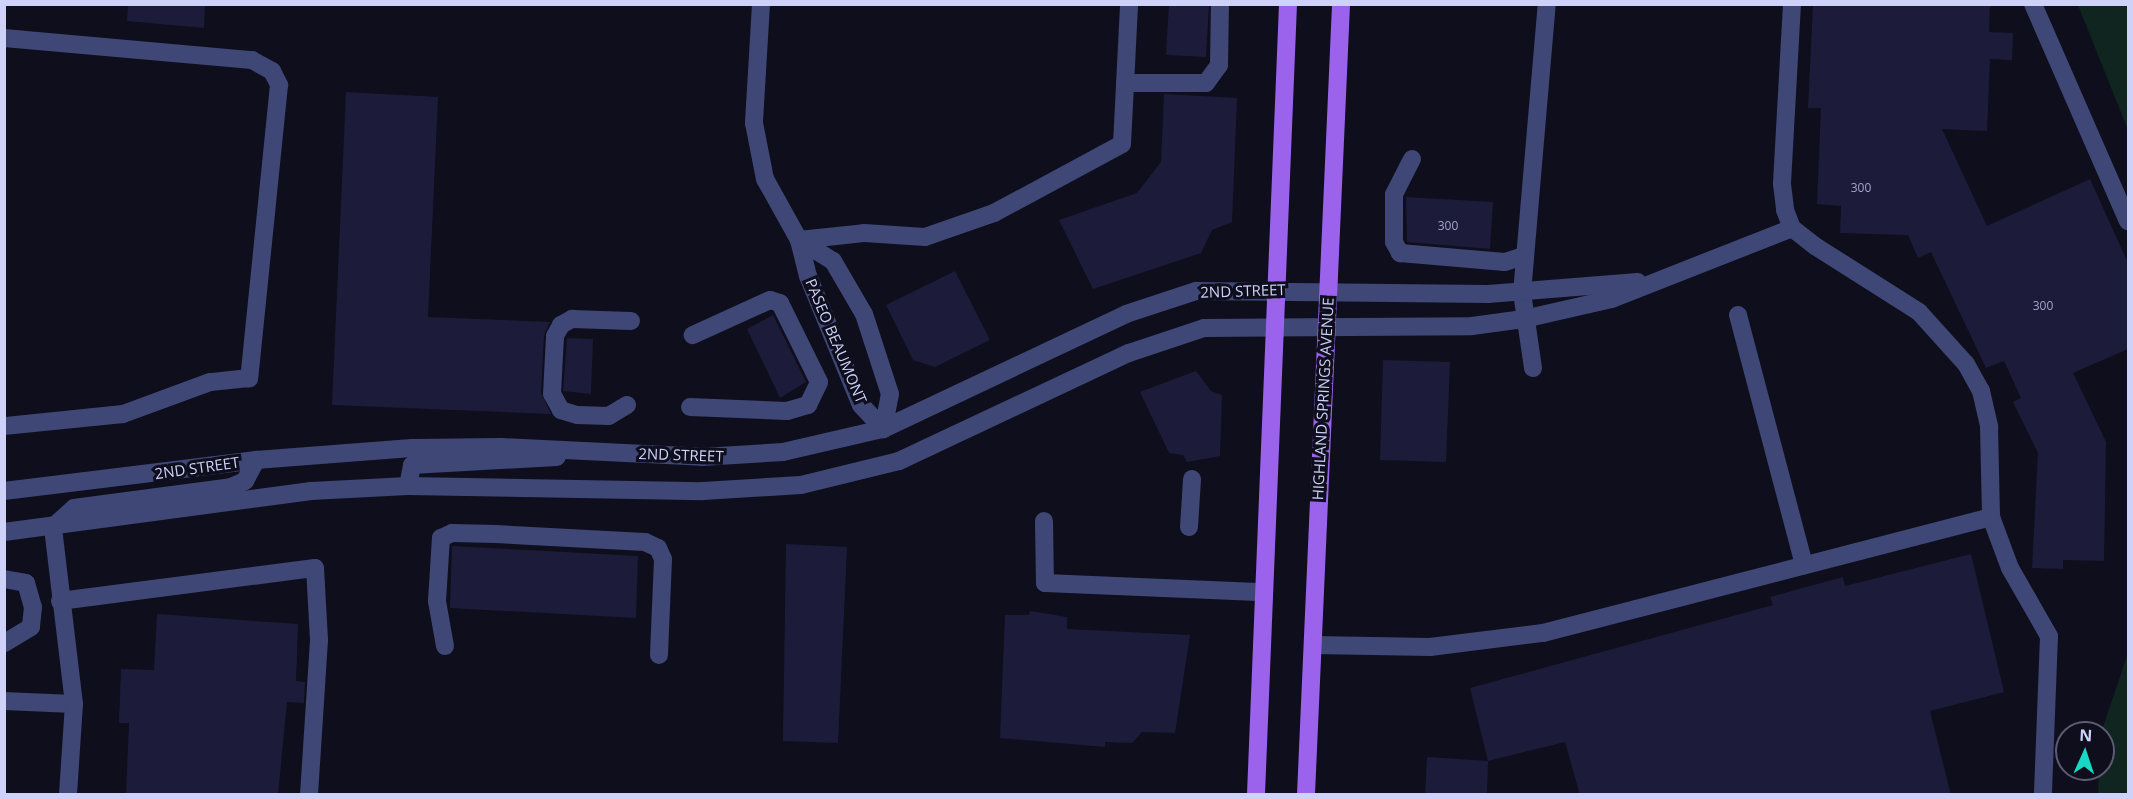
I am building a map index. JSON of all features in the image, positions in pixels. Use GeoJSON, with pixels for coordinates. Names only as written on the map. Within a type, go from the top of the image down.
{"type":"FeatureCollection","features":[{"type":"Feature","properties":{"kind":"main road","name":"HIGHLAND SPRINGS AVENUE"},"geometry":{"type":"LineString","coordinates":[[1306,795],[1341,4]]}},
{"type":"Feature","properties":{"kind":"main road"},"geometry":{"type":"LineString","coordinates":[[1256,795],[1288,6]]}},
{"type":"Feature","properties":{"kind":"street"},"geometry":{"type":"LineString","coordinates":[[761,4],[754,123],[758,152],[776,204],[799,240],[864,233],[926,237],[994,213],[1122,144],[1129,4]]}},
{"type":"Feature","properties":{"kind":"street"},"geometry":{"type":"LineString","coordinates":[[1125,83],[1206,83],[1219,65],[1220,4]]}},
{"type":"Feature","properties":{"kind":"street"},"geometry":{"type":"LineString","coordinates":[[1533,368],[1522,293],[1547,4]]}},
{"type":"Feature","properties":{"kind":"street"},"geometry":{"type":"LineString","coordinates":[[1792,4],[1782,184],[1792,228],[1919,312],[1966,364],[1987,410],[1991,517],[2010,568],[2049,636],[2043,795]]}},
{"type":"Feature","properties":{"kind":"street"},"geometry":{"type":"LineString","coordinates":[[2033,4],[2128,221]]}},
{"type":"Feature","properties":{"kind":"street"},"geometry":{"type":"LineString","coordinates":[[4,38],[252,60],[272,71],[279,85],[249,378],[210,382],[123,414],[4,426]]}},
{"type":"Feature","properties":{"kind":"street"},"geometry":{"type":"LineString","coordinates":[[1412,159],[1394,194],[1394,242],[1400,253],[1505,262],[1524,256]]}},
{"type":"Feature","properties":{"kind":"street"},"geometry":{"type":"LineString","coordinates":[[4,532],[53,527],[243,498],[408,486],[703,491],[801,485],[899,461],[1156,343],[1204,328],[1472,326],[1524,319],[1612,299],[1792,228]]}},
{"type":"Feature","properties":{"kind":"street","name":"PASEO BEAUMONT"},"geometry":{"type":"LineString","coordinates":[[799,240],[808,276],[861,405],[883,429]]}},
{"type":"Feature","properties":{"kind":"street","name":"PASEO BEAUMONT"},"geometry":{"type":"LineString","coordinates":[[799,240],[833,261],[864,314],[890,394],[883,429]]}},
{"type":"Feature","properties":{"kind":"street","name":"2ND STREET"},"geometry":{"type":"LineString","coordinates":[[4,491],[256,460],[412,448],[752,455],[883,429],[1167,298],[1196,291],[1328,289],[1522,293],[1657,280]]}},
{"type":"Feature","properties":{"kind":"street"},"geometry":{"type":"LineString","coordinates":[[690,407],[787,411],[808,405],[819,382],[780,303],[770,300],[693,335]]}},
{"type":"Feature","properties":{"kind":"street"},"geometry":{"type":"LineString","coordinates":[[1738,315],[1804,565]]}},
{"type":"Feature","properties":{"kind":"street"},"geometry":{"type":"LineString","coordinates":[[627,405],[609,416],[577,415],[561,410],[552,394],[555,336],[561,325],[572,319],[631,321]]}},
{"type":"Feature","properties":{"kind":"street"},"geometry":{"type":"LineString","coordinates":[[408,486],[412,465],[524,463],[592,451]]}},
{"type":"Feature","properties":{"kind":"street"},"geometry":{"type":"LineString","coordinates":[[53,527],[74,508],[231,487],[245,481],[256,460]]}},
{"type":"Feature","properties":{"kind":"street"},"geometry":{"type":"LineString","coordinates":[[1189,527],[1192,479]]}},
{"type":"Feature","properties":{"kind":"street"},"geometry":{"type":"LineString","coordinates":[[1313,645],[1430,647],[1543,633],[1991,517]]}},
{"type":"Feature","properties":{"kind":"street"},"geometry":{"type":"LineString","coordinates":[[1044,521],[1045,583],[1264,592]]}},
{"type":"Feature","properties":{"kind":"street"},"geometry":{"type":"LineString","coordinates":[[53,527],[74,704],[68,795]]}},
{"type":"Feature","properties":{"kind":"street"},"geometry":{"type":"LineString","coordinates":[[445,646],[437,601],[441,538],[452,532],[496,534],[645,542],[658,548],[663,559],[659,656]]}},
{"type":"Feature","properties":{"kind":"street"},"geometry":{"type":"LineString","coordinates":[[60,601],[315,568],[319,640],[309,795]]}},
{"type":"Feature","properties":{"kind":"street"},"geometry":{"type":"LineString","coordinates":[[4,579],[26,583],[33,607],[31,627],[4,643]]}},
{"type":"Feature","properties":{"kind":"street"},"geometry":{"type":"LineString","coordinates":[[4,701],[74,704]]}},
{"type":"Feature","properties":{"kind":"green space"},"geometry":{"type":"Polygon","coordinates":[[[2078,5],[2128,5],[2128,130],[2078,5]]]}},
{"type":"Feature","properties":{"kind":"green space"},"geometry":{"type":"Polygon","coordinates":[[[2128,653],[2128,794],[2098,794],[2099,781],[2115,781],[2115,721],[2105,721],[2128,653]]]}},
{"type":"Feature","properties":{"kind":"building"},"geometry":{"type":"Polygon","coordinates":[[[128,4],[205,4],[204,28],[127,21],[128,4]]]}},
{"type":"Feature","properties":{"kind":"building"},"geometry":{"type":"Polygon","coordinates":[[[1169,4],[1209,4],[1206,57],[1166,55],[1169,4]]]}},
{"type":"Feature","properties":{"kind":"building"},"geometry":{"type":"Polygon","coordinates":[[[1813,4],[1990,4],[1989,32],[2013,33],[2012,60],[1990,59],[1987,131],[1942,129],[1987,226],[2090,179],[2128,263],[2128,349],[2073,373],[2106,442],[2104,561],[2063,560],[2063,569],[2032,568],[2038,453],[2013,402],[2021,398],[2004,361],[1986,368],[1931,252],[1918,258],[1908,235],[1840,233],[1841,206],[1817,204],[1821,108],[1808,108],[1813,4]]]}},
{"type":"Feature","properties":{"kind":"building"},"geometry":{"type":"Polygon","coordinates":[[[346,92],[438,97],[428,317],[550,322],[544,335],[541,393],[551,414],[332,405],[346,92]]]}},
{"type":"Feature","properties":{"kind":"building"},"geometry":{"type":"Polygon","coordinates":[[[1164,94],[1237,98],[1232,222],[1212,230],[1201,253],[1093,289],[1059,220],[1137,193],[1161,162],[1164,94]]]}},
{"type":"Feature","properties":{"kind":"building"},"geometry":{"type":"Polygon","coordinates":[[[1406,197],[1493,202],[1490,249],[1407,242],[1406,197]]]}},
{"type":"Feature","properties":{"kind":"building"},"geometry":{"type":"Polygon","coordinates":[[[955,271],[990,340],[935,367],[913,360],[886,305],[955,271]]]}},
{"type":"Feature","properties":{"kind":"building"},"geometry":{"type":"Polygon","coordinates":[[[773,315],[806,382],[780,398],[747,329],[773,315]]]}},
{"type":"Feature","properties":{"kind":"building"},"geometry":{"type":"Polygon","coordinates":[[[567,338],[593,339],[591,394],[563,391],[567,338]]]}},
{"type":"Feature","properties":{"kind":"building"},"geometry":{"type":"Polygon","coordinates":[[[1383,360],[1450,362],[1446,462],[1380,460],[1383,360]]]}},
{"type":"Feature","properties":{"kind":"building"},"geometry":{"type":"Polygon","coordinates":[[[1196,371],[1211,391],[1222,395],[1220,456],[1187,462],[1183,455],[1169,453],[1140,392],[1196,371]]]}},
{"type":"Feature","properties":{"kind":"building"},"geometry":{"type":"Polygon","coordinates":[[[786,544],[847,547],[838,743],[783,741],[786,544]]]}},
{"type":"Feature","properties":{"kind":"building"},"geometry":{"type":"Polygon","coordinates":[[[452,546],[638,556],[636,618],[450,608],[452,546]]]}},
{"type":"Feature","properties":{"kind":"building"},"geometry":{"type":"Polygon","coordinates":[[[1971,554],[2004,692],[1930,711],[1951,795],[1580,795],[1565,742],[1488,761],[1470,688],[1773,605],[1770,597],[1843,577],[1845,586],[1971,554]]]}},
{"type":"Feature","properties":{"kind":"building"},"geometry":{"type":"Polygon","coordinates":[[[1030,611],[1067,617],[1067,629],[1190,635],[1175,733],[1142,732],[1132,743],[1105,742],[1105,747],[1000,738],[1005,615],[1029,615],[1030,611]]]}},
{"type":"Feature","properties":{"kind":"building"},"geometry":{"type":"Polygon","coordinates":[[[157,614],[298,624],[296,681],[305,682],[304,703],[287,702],[278,795],[126,795],[129,723],[119,723],[121,669],[154,670],[157,614]]]}},
{"type":"Feature","properties":{"kind":"building"},"geometry":{"type":"Polygon","coordinates":[[[1427,757],[1488,761],[1487,795],[1425,795],[1427,757]]]}}]}
